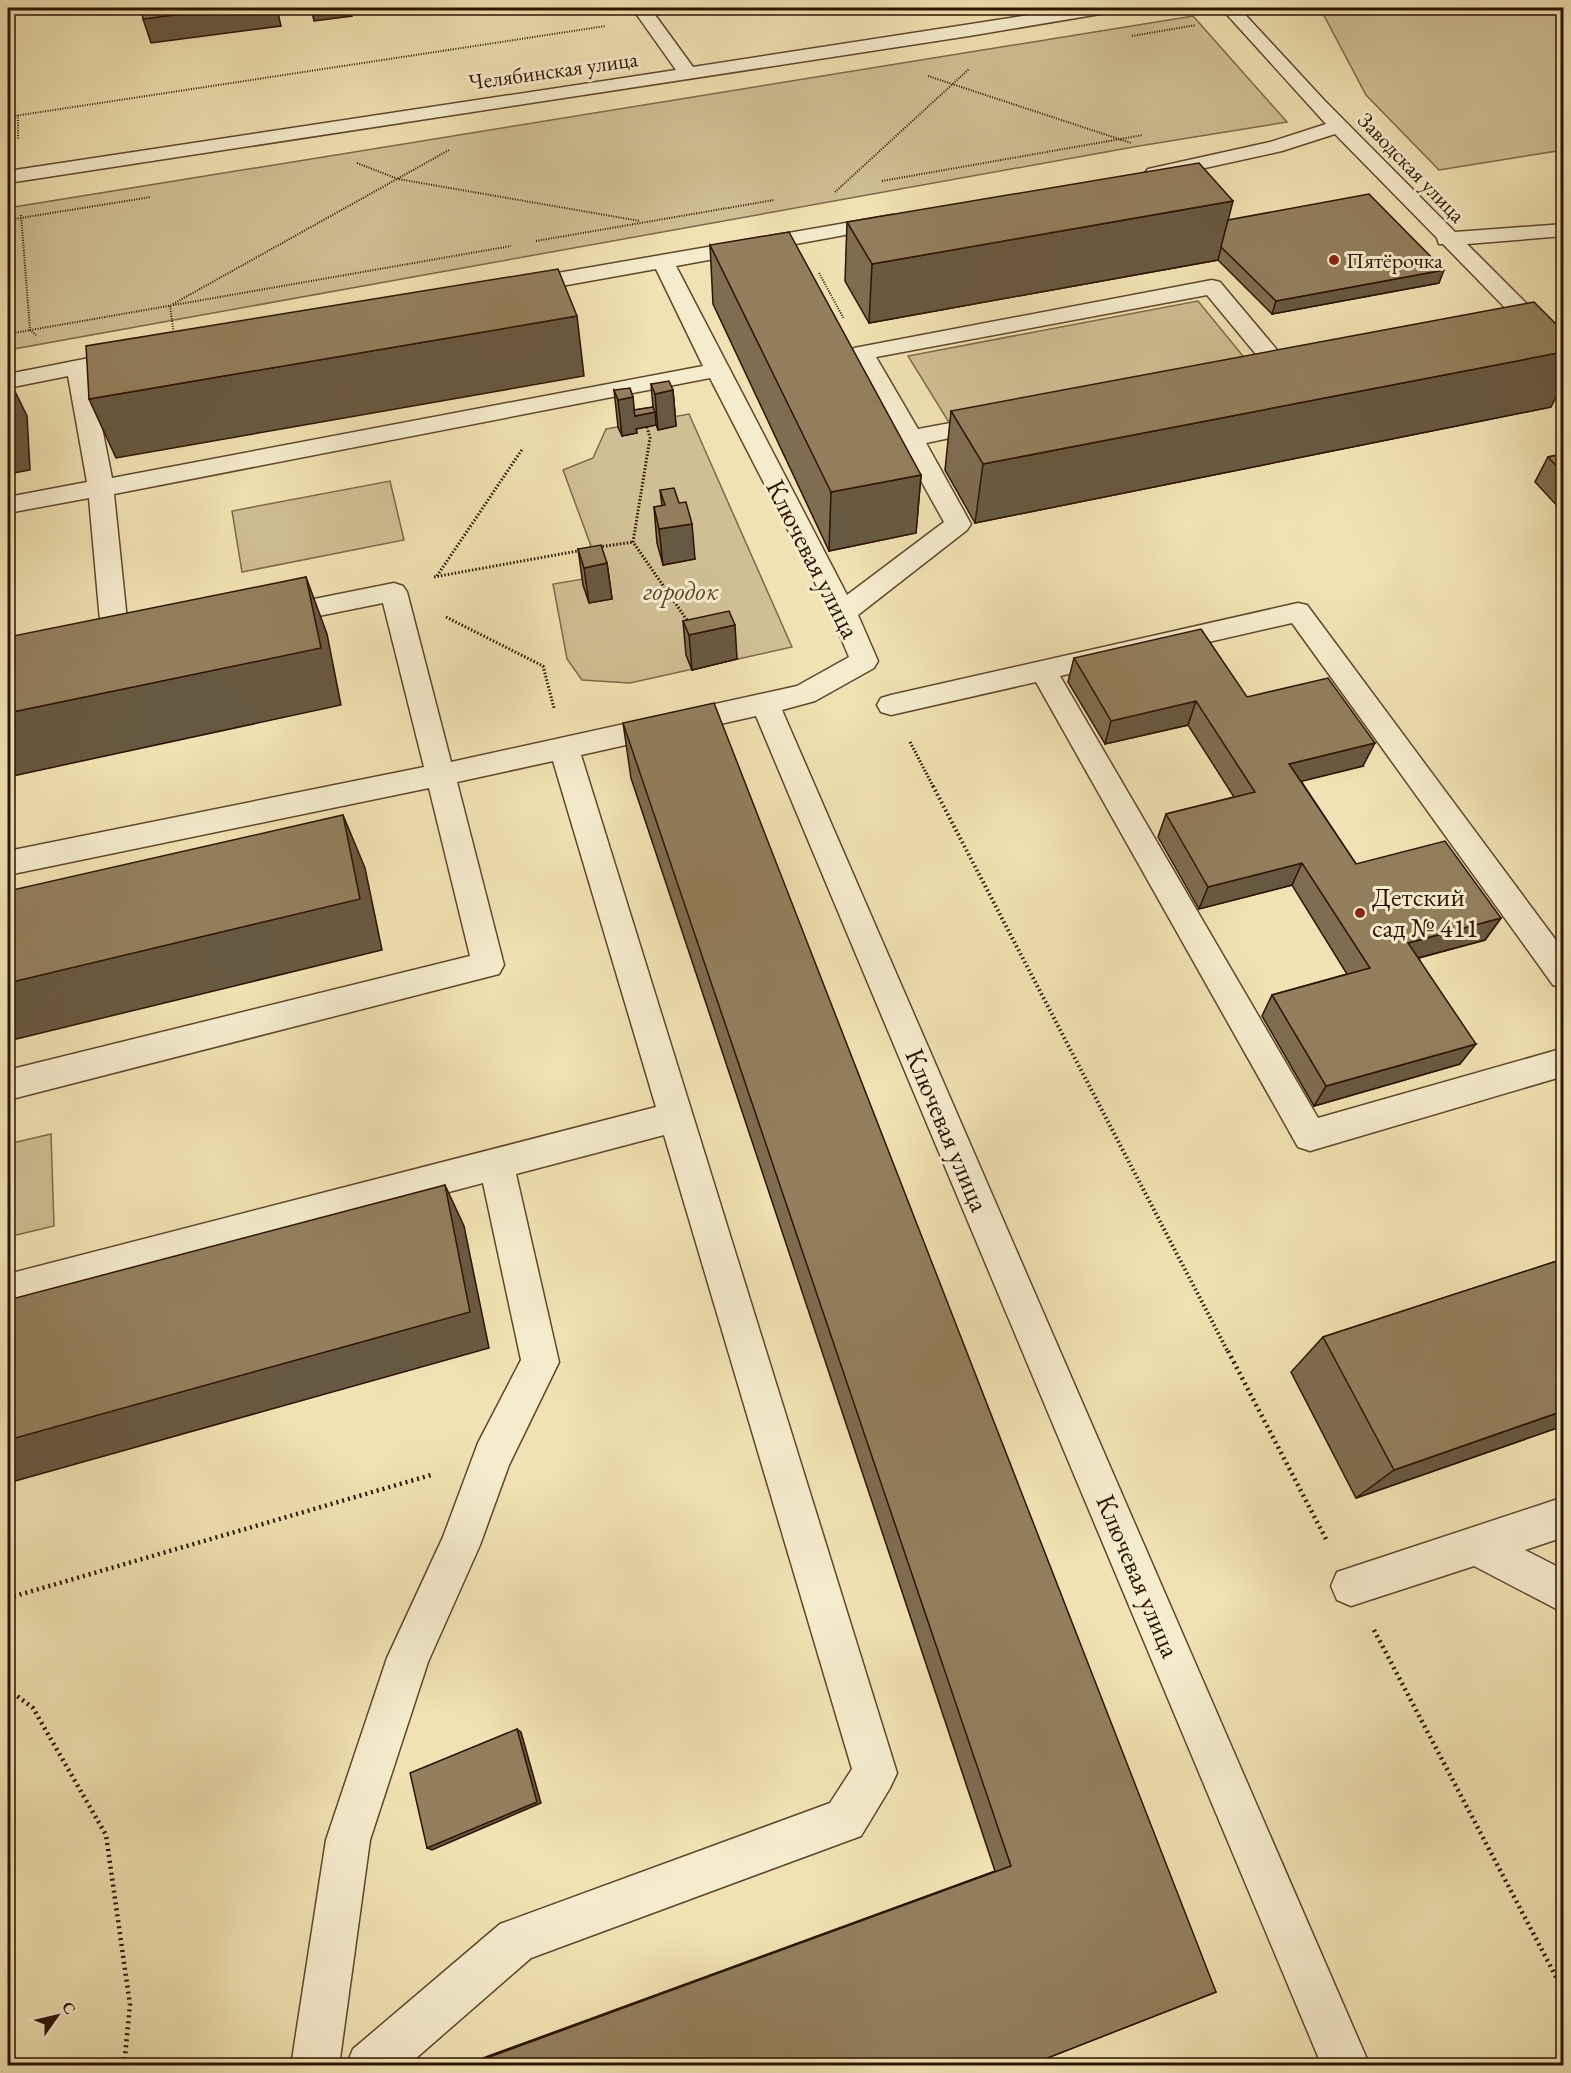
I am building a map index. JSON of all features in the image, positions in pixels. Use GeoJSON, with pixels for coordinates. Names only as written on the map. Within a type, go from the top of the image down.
{"type":"FeatureCollection","features":[{"type":"Feature","properties":{"kind":"street","name":"Челябинская улица"},"geometry":{"type":"LineString","coordinates":[[13,176],[281,133],[689,74],[1106,8]]}},
{"type":"Feature","properties":{"kind":"street","name":"Заводская улица"},"geometry":{"type":"LineString","coordinates":[[1230,8],[1447,239],[1563,355]]}},
{"type":"Feature","properties":{"kind":"street"},"geometry":{"type":"LineString","coordinates":[[644,14],[689,74]]}},
{"type":"Feature","properties":{"kind":"street"},"geometry":{"type":"LineString","coordinates":[[1133,177],[1275,147],[1339,126]]}},
{"type":"Feature","properties":{"kind":"street"},"geometry":{"type":"LineString","coordinates":[[501,290],[915,217]]}},
{"type":"Feature","properties":{"kind":"street"},"geometry":{"type":"LineString","coordinates":[[1447,239],[1563,230]]}},
{"type":"Feature","properties":{"kind":"street","name":"Ключевая улица"},"geometry":{"type":"LineString","coordinates":[[663,261],[843,612],[864,661],[805,694],[765,704],[1346,2066]]}},
{"type":"Feature","properties":{"kind":"street"},"geometry":{"type":"LineString","coordinates":[[843,612],[958,524],[862,354],[1212,288],[1277,365]]}},
{"type":"Feature","properties":{"kind":"street"},"geometry":{"type":"LineString","coordinates":[[1500,320],[1524,316]]}},
{"type":"Feature","properties":{"kind":"street"},"geometry":{"type":"LineString","coordinates":[[8,381],[176,348]]}},
{"type":"Feature","properties":{"kind":"street"},"geometry":{"type":"LineString","coordinates":[[1254,369],[1324,356]]}},
{"type":"Feature","properties":{"kind":"street"},"geometry":{"type":"LineString","coordinates":[[78,367],[128,646],[84,655]]}},
{"type":"Feature","properties":{"kind":"street"},"geometry":{"type":"LineString","coordinates":[[8,505],[717,370]]}},
{"type":"Feature","properties":{"kind":"street"},"geometry":{"type":"LineString","coordinates":[[911,438],[1014,418]]}},
{"type":"Feature","properties":{"kind":"street"},"geometry":{"type":"LineString","coordinates":[[8,1084],[488,965],[440,774],[411,615],[394,592],[255,620]]}},
{"type":"Feature","properties":{"kind":"street"},"geometry":{"type":"LineString","coordinates":[[891,705],[1298,612],[1563,976]]}},
{"type":"Feature","properties":{"kind":"street"},"geometry":{"type":"LineString","coordinates":[[1043,670],[1310,1136],[1563,1062]]}},
{"type":"Feature","properties":{"kind":"street"},"geometry":{"type":"LineString","coordinates":[[8,863],[765,704]]}},
{"type":"Feature","properties":{"kind":"street"},"geometry":{"type":"LineString","coordinates":[[370,2066],[516,1940],[845,1820],[875,1773],[564,748]]}},
{"type":"Feature","properties":{"kind":"street"},"geometry":{"type":"LineString","coordinates":[[8,1292],[676,1117]]}},
{"type":"Feature","properties":{"kind":"street"},"geometry":{"type":"LineString","coordinates":[[315,2066],[348,1840],[408,1658],[460,1545],[492,1457],[540,1362],[496,1164]]}},
{"type":"Feature","properties":{"kind":"street"},"geometry":{"type":"LineString","coordinates":[[1351,1586],[1479,1547],[1563,1517]]}},
{"type":"Feature","properties":{"kind":"street"},"geometry":{"type":"LineString","coordinates":[[1479,1547],[1563,1593]]}},
{"type":"Feature","properties":{"kind":"path"},"geometry":{"type":"LineString","coordinates":[[8,117],[644,14],[721,8]]}},
{"type":"Feature","properties":{"kind":"path"},"geometry":{"type":"LineString","coordinates":[[862,354],[800,238],[838,189],[970,69]]}},
{"type":"Feature","properties":{"kind":"path"},"geometry":{"type":"LineString","coordinates":[[924,75],[1139,146]]}},
{"type":"Feature","properties":{"kind":"path"},"geometry":{"type":"LineString","coordinates":[[18,115],[13,176],[30,330],[78,367]]}},
{"type":"Feature","properties":{"kind":"path"},"geometry":{"type":"LineString","coordinates":[[8,334],[170,306],[455,147]]}},
{"type":"Feature","properties":{"kind":"path"},"geometry":{"type":"LineString","coordinates":[[357,163],[398,178],[645,222]]}},
{"type":"Feature","properties":{"kind":"path"},"geometry":{"type":"LineString","coordinates":[[170,306],[176,348]]}},
{"type":"Feature","properties":{"kind":"path"},"geometry":{"type":"LineString","coordinates":[[555,401],[411,615],[543,666],[564,748]]}},
{"type":"Feature","properties":{"kind":"path"},"geometry":{"type":"LineString","coordinates":[[647,427],[651,438],[633,542],[690,623]]}},
{"type":"Feature","properties":{"kind":"path"},"geometry":{"type":"LineString","coordinates":[[891,705],[1563,1992]]}},
{"type":"Feature","properties":{"kind":"path"},"geometry":{"type":"LineString","coordinates":[[8,1598],[492,1457]]}},
{"type":"Feature","properties":{"kind":"path"},"geometry":{"type":"LineString","coordinates":[[8,1689],[33,1708],[106,1835],[130,2005],[124,2066]]}},
{"type":"Feature","properties":{"kind":"green space"},"geometry":{"type":"Polygon","coordinates":[[[1320,8],[1563,8],[1563,150],[1439,170],[1366,95],[1320,8]]]}},
{"type":"Feature","properties":{"kind":"green space"},"geometry":{"type":"Polygon","coordinates":[[[1193,16],[1287,122],[1139,146],[8,350],[8,208],[1193,16]]]}},
{"type":"Feature","properties":{"kind":"green space"},"geometry":{"type":"Polygon","coordinates":[[[1198,301],[1247,361],[948,421],[908,356],[1198,301]]]}},
{"type":"Feature","properties":{"kind":"green space","name":"городок"},"geometry":{"type":"Polygon","coordinates":[[[689,414],[792,647],[630,683],[582,680],[567,659],[553,584],[602,576],[563,470],[593,458],[606,429],[689,414]]]}},
{"type":"Feature","properties":{"kind":"green space"},"geometry":{"type":"Polygon","coordinates":[[[390,481],[404,540],[242,572],[232,511],[390,481]]]}},
{"type":"Feature","properties":{"kind":"green space"},"geometry":{"type":"Polygon","coordinates":[[[51,1134],[54,1226],[8,1237],[8,1144],[51,1134]]]}},
{"type":"Feature","properties":{"kind":"building"},"geometry":{"type":"Polygon","coordinates":[[[141,8],[228,8],[143,19],[141,8]]]}},
{"type":"Feature","properties":{"kind":"building"},"geometry":{"type":"Polygon","coordinates":[[[1199,163],[1233,201],[872,264],[847,222],[1199,163]]]}},
{"type":"Feature","properties":{"kind":"building"},"geometry":{"type":"Polygon","coordinates":[[[1369,194],[1444,270],[1276,301],[1221,247],[1228,220],[1369,194]]]}},
{"type":"Feature","properties":{"kind":"building"},"geometry":{"type":"Polygon","coordinates":[[[789,232],[921,475],[831,492],[710,245],[789,232]]]}},
{"type":"Feature","properties":{"kind":"building"},"geometry":{"type":"Polygon","coordinates":[[[558,269],[577,316],[89,399],[86,346],[558,269]]]}},
{"type":"Feature","properties":{"kind":"building"},"geometry":{"type":"Polygon","coordinates":[[[1534,302],[1563,331],[1563,352],[983,464],[951,411],[1534,302]]]}},
{"type":"Feature","properties":{"kind":"building"},"geometry":{"type":"Polygon","coordinates":[[[669,381],[673,390],[655,394],[651,384],[669,381]]]}},
{"type":"Feature","properties":{"kind":"building"},"geometry":{"type":"Polygon","coordinates":[[[630,388],[633,397],[618,400],[614,390],[630,388]]]}},
{"type":"Feature","properties":{"kind":"building"},"geometry":{"type":"Polygon","coordinates":[[[653,407],[655,412],[635,416],[634,410],[653,407]]]}},
{"type":"Feature","properties":{"kind":"building"},"geometry":{"type":"Polygon","coordinates":[[[1563,454],[1563,473],[1548,457],[1563,454]]]}},
{"type":"Feature","properties":{"kind":"building"},"geometry":{"type":"Polygon","coordinates":[[[674,488],[679,503],[686,502],[692,524],[659,529],[654,507],[665,505],[660,490],[674,488]]]}},
{"type":"Feature","properties":{"kind":"building"},"geometry":{"type":"Polygon","coordinates":[[[601,545],[607,563],[584,568],[578,549],[601,545]]]}},
{"type":"Feature","properties":{"kind":"building"},"geometry":{"type":"Polygon","coordinates":[[[306,577],[321,648],[8,713],[8,637],[306,577]]]}},
{"type":"Feature","properties":{"kind":"building"},"geometry":{"type":"Polygon","coordinates":[[[729,611],[735,625],[689,635],[683,621],[729,611]]]}},
{"type":"Feature","properties":{"kind":"building"},"geometry":{"type":"Polygon","coordinates":[[[1201,629],[1247,697],[1328,678],[1375,743],[1289,764],[1356,864],[1445,841],[1501,918],[1408,943],[1476,1044],[1326,1086],[1272,995],[1370,968],[1302,863],[1208,887],[1166,814],[1255,792],[1196,701],[1111,721],[1074,658],[1201,629]]]}},
{"type":"Feature","properties":{"kind":"building"},"geometry":{"type":"Polygon","coordinates":[[[714,703],[1216,1992],[1027,2066],[465,2066],[1011,1866],[623,723],[714,703]]]}},
{"type":"Feature","properties":{"kind":"building"},"geometry":{"type":"Polygon","coordinates":[[[343,815],[360,899],[8,983],[8,891],[343,815]]]}},
{"type":"Feature","properties":{"kind":"building"},"geometry":{"type":"Polygon","coordinates":[[[445,1185],[470,1312],[8,1440],[8,1300],[445,1185]]]}},
{"type":"Feature","properties":{"kind":"building"},"geometry":{"type":"Polygon","coordinates":[[[1563,1259],[1563,1411],[1394,1470],[1323,1337],[1563,1259]]]}},
{"type":"Feature","properties":{"kind":"building"},"geometry":{"type":"Polygon","coordinates":[[[517,1729],[537,1802],[427,1848],[410,1773],[517,1729]]]}},
{"type":"Feature","properties":{"kind":"place","name":"Пятёрочка"},"geometry":{"type":"Point","coordinates":[1334,260]}},
{"type":"Feature","properties":{"kind":"place","name":"Детский сад № 411"},"geometry":{"type":"Point","coordinates":[1360,913]}}]}
